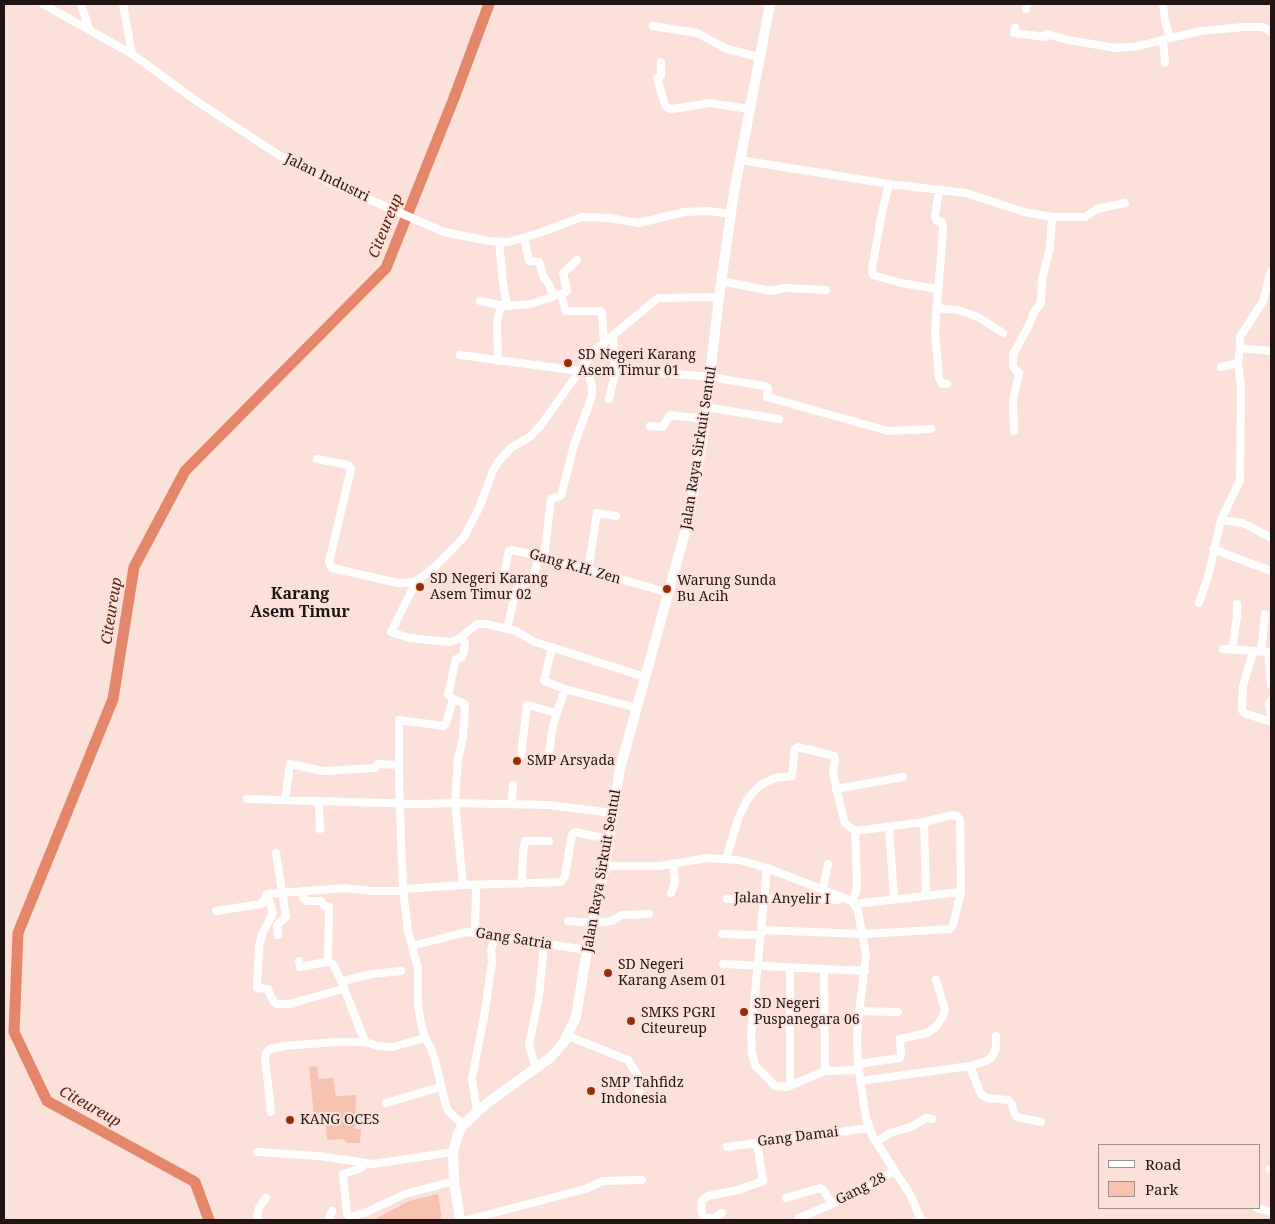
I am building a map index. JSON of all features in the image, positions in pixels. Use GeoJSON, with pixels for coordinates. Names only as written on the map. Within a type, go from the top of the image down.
{"type":"FeatureCollection","features":[{"type":"Feature","properties":{"kind":"main road","name":"Jalan Raya Sirkuit Sentul"},"geometry":{"type":"LineString","coordinates":[[460,1220],[454,1181],[453,1152],[458,1134],[463,1125],[477,1111],[551,1057],[568,1036],[578,1006],[587,950],[605,866],[620,769],[689,518],[705,419],[731,214],[770,4]]}},
{"type":"Feature","properties":{"kind":"street","name":"Jalan Industri"},"geometry":{"type":"LineString","coordinates":[[43,4],[132,54],[198,102],[277,154],[327,181],[427,226],[449,233],[499,242],[512,242],[582,217],[610,218],[639,223],[684,212],[708,211],[731,214]]}},
{"type":"Feature","properties":{"kind":"street"},"geometry":{"type":"LineString","coordinates":[[81,4],[89,29]]}},
{"type":"Feature","properties":{"kind":"street"},"geometry":{"type":"LineString","coordinates":[[124,4],[132,54]]}},
{"type":"Feature","properties":{"kind":"street"},"geometry":{"type":"LineString","coordinates":[[1163,4],[1166,39],[1165,63]]}},
{"type":"Feature","properties":{"kind":"street"},"geometry":{"type":"LineString","coordinates":[[653,26],[697,33],[727,49],[759,57]]}},
{"type":"Feature","properties":{"kind":"street"},"geometry":{"type":"LineString","coordinates":[[1015,28],[1014,33],[1046,37],[1048,34],[1068,40],[1116,48],[1139,46],[1202,31],[1263,27],[1271,32]]}},
{"type":"Feature","properties":{"kind":"street"},"geometry":{"type":"LineString","coordinates":[[661,62],[661,77],[657,78],[665,105],[668,108],[715,104],[749,109]]}},
{"type":"Feature","properties":{"kind":"street"},"geometry":{"type":"LineString","coordinates":[[740,160],[889,184],[966,193],[1024,212],[1052,217],[1085,217],[1097,210],[1125,203]]}},
{"type":"Feature","properties":{"kind":"street"},"geometry":{"type":"LineString","coordinates":[[889,184],[873,274],[901,283],[938,289]]}},
{"type":"Feature","properties":{"kind":"street"},"geometry":{"type":"LineString","coordinates":[[939,190],[935,217],[937,221],[943,224],[935,331],[937,370],[940,382],[947,384]]}},
{"type":"Feature","properties":{"kind":"street"},"geometry":{"type":"LineString","coordinates":[[1014,431],[1013,400],[1019,374],[1014,367],[1013,355],[1040,303],[1042,279],[1050,248],[1052,217]]}},
{"type":"Feature","properties":{"kind":"street"},"geometry":{"type":"LineString","coordinates":[[524,238],[530,261],[539,262],[544,278],[566,311],[600,312],[602,314],[604,343]]}},
{"type":"Feature","properties":{"kind":"street"},"geometry":{"type":"LineString","coordinates":[[498,361],[497,321],[504,305],[499,242]]}},
{"type":"Feature","properties":{"kind":"street"},"geometry":{"type":"LineString","coordinates":[[480,301],[504,305],[531,304],[557,296],[567,290],[564,272],[576,260]]}},
{"type":"Feature","properties":{"kind":"street"},"geometry":{"type":"LineString","coordinates":[[1199,603],[1208,576],[1221,520],[1240,480],[1241,386],[1238,363],[1240,337],[1263,301],[1271,271]]}},
{"type":"Feature","properties":{"kind":"street"},"geometry":{"type":"LineString","coordinates":[[721,281],[771,291],[784,288],[826,290]]}},
{"type":"Feature","properties":{"kind":"street"},"geometry":{"type":"LineString","coordinates":[[317,458],[348,465],[351,469],[329,562],[332,568],[398,584],[420,579],[447,556],[470,528],[498,462],[511,448],[531,436],[594,351],[658,298],[719,297]]}},
{"type":"Feature","properties":{"kind":"street"},"geometry":{"type":"LineString","coordinates":[[936,308],[958,310],[978,317],[1003,333]]}},
{"type":"Feature","properties":{"kind":"street"},"geometry":{"type":"LineString","coordinates":[[609,399],[615,374],[613,336]]}},
{"type":"Feature","properties":{"kind":"street"},"geometry":{"type":"LineString","coordinates":[[1240,348],[1271,351]]}},
{"type":"Feature","properties":{"kind":"street"},"geometry":{"type":"LineString","coordinates":[[460,355],[580,371]]}},
{"type":"Feature","properties":{"kind":"street"},"geometry":{"type":"LineString","coordinates":[[507,628],[516,590],[533,578],[542,556],[551,499],[561,496],[574,445],[592,396],[592,386],[585,363]]}},
{"type":"Feature","properties":{"kind":"street"},"geometry":{"type":"LineString","coordinates":[[1221,367],[1238,363]]}},
{"type":"Feature","properties":{"kind":"street"},"geometry":{"type":"LineString","coordinates":[[632,370],[710,377],[765,386],[768,388],[767,397],[888,431],[931,429]]}},
{"type":"Feature","properties":{"kind":"street"},"geometry":{"type":"LineString","coordinates":[[706,407],[779,419]]}},
{"type":"Feature","properties":{"kind":"street"},"geometry":{"type":"LineString","coordinates":[[650,426],[664,427],[670,415],[705,419]]}},
{"type":"Feature","properties":{"kind":"street"},"geometry":{"type":"LineString","coordinates":[[588,571],[597,513],[616,516]]}},
{"type":"Feature","properties":{"kind":"street"},"geometry":{"type":"LineString","coordinates":[[1221,520],[1243,523],[1271,538]]}},
{"type":"Feature","properties":{"kind":"street"},"geometry":{"type":"LineString","coordinates":[[1213,549],[1271,571]]}},
{"type":"Feature","properties":{"kind":"street","name":"Gang K.H. Zen"},"geometry":{"type":"LineString","coordinates":[[503,580],[506,560],[510,550],[542,556],[588,571],[669,593]]}},
{"type":"Feature","properties":{"kind":"street"},"geometry":{"type":"LineString","coordinates":[[420,579],[391,632],[410,638],[452,642],[462,638],[474,626],[480,623],[507,628],[519,632],[535,642],[645,677]]}},
{"type":"Feature","properties":{"kind":"street"},"geometry":{"type":"LineString","coordinates":[[1232,649],[1237,604]]}},
{"type":"Feature","properties":{"kind":"street"},"geometry":{"type":"LineString","coordinates":[[1265,614],[1263,652],[1271,685]]}},
{"type":"Feature","properties":{"kind":"street"},"geometry":{"type":"LineString","coordinates":[[462,638],[465,643],[464,650],[462,657],[456,659],[448,695],[465,704],[463,738],[458,758],[455,803],[463,885]]}},
{"type":"Feature","properties":{"kind":"street"},"geometry":{"type":"LineString","coordinates":[[552,647],[544,681],[565,689],[637,708]]}},
{"type":"Feature","properties":{"kind":"street"},"geometry":{"type":"LineString","coordinates":[[1223,648],[1263,652]]}},
{"type":"Feature","properties":{"kind":"street"},"geometry":{"type":"LineString","coordinates":[[1263,652],[1243,686],[1242,710],[1244,713],[1271,722]]}},
{"type":"Feature","properties":{"kind":"street"},"geometry":{"type":"LineString","coordinates":[[548,752],[553,725],[565,689]]}},
{"type":"Feature","properties":{"kind":"street"},"geometry":{"type":"LineString","coordinates":[[453,699],[444,726],[399,720],[399,765],[404,890],[407,921],[418,968],[418,1005],[425,1038],[435,1060],[440,1087],[448,1111],[463,1125]]}},
{"type":"Feature","properties":{"kind":"street"},"geometry":{"type":"LineString","coordinates":[[1271,700],[1269,704],[1271,717]]}},
{"type":"Feature","properties":{"kind":"street"},"geometry":{"type":"LineString","coordinates":[[521,755],[527,705],[557,713]]}},
{"type":"Feature","properties":{"kind":"street"},"geometry":{"type":"LineString","coordinates":[[722,934],[863,934],[950,929],[953,925],[961,892],[962,828],[957,816],[952,816],[924,822],[855,831],[845,823],[833,773],[834,756],[800,747],[796,748],[792,776],[775,778],[762,784],[756,788],[747,800],[738,819],[726,859]]}},
{"type":"Feature","properties":{"kind":"street"},"geometry":{"type":"LineString","coordinates":[[284,800],[289,764],[323,771],[374,768],[378,764],[399,765]]}},
{"type":"Feature","properties":{"kind":"street"},"geometry":{"type":"LineString","coordinates":[[836,789],[903,777]]}},
{"type":"Feature","properties":{"kind":"street"},"geometry":{"type":"LineString","coordinates":[[511,804],[512,785]]}},
{"type":"Feature","properties":{"kind":"street"},"geometry":{"type":"LineString","coordinates":[[248,799],[443,805],[455,803],[549,805],[613,813]]}},
{"type":"Feature","properties":{"kind":"street"},"geometry":{"type":"LineString","coordinates":[[319,801],[320,829]]}},
{"type":"Feature","properties":{"kind":"street"},"geometry":{"type":"LineString","coordinates":[[924,822],[926,896]]}},
{"type":"Feature","properties":{"kind":"street"},"geometry":{"type":"LineString","coordinates":[[889,826],[894,899]]}},
{"type":"Feature","properties":{"kind":"street"},"geometry":{"type":"LineString","coordinates":[[855,831],[856,892],[853,903],[863,934],[866,955],[858,1028],[860,1081],[864,1107],[869,1128],[876,1142],[911,1196],[921,1220]]}},
{"type":"Feature","properties":{"kind":"street"},"geometry":{"type":"LineString","coordinates":[[267,894],[345,888],[371,891],[463,885],[561,882],[564,880],[572,834],[575,832],[608,839]]}},
{"type":"Feature","properties":{"kind":"street"},"geometry":{"type":"LineString","coordinates":[[522,884],[525,841],[549,841]]}},
{"type":"Feature","properties":{"kind":"street"},"geometry":{"type":"LineString","coordinates":[[276,853],[286,917],[277,925],[278,935]]}},
{"type":"Feature","properties":{"kind":"street"},"geometry":{"type":"LineString","coordinates":[[605,866],[673,864],[707,858],[739,860],[767,868],[823,889],[853,903],[961,892]]}},
{"type":"Feature","properties":{"kind":"street"},"geometry":{"type":"LineString","coordinates":[[671,893],[675,883],[673,864]]}},
{"type":"Feature","properties":{"kind":"street"},"geometry":{"type":"LineString","coordinates":[[823,889],[828,864]]}},
{"type":"Feature","properties":{"kind":"street"},"geometry":{"type":"LineString","coordinates":[[767,868],[754,996],[752,1053],[756,1065],[771,1083],[780,1088],[790,1086],[824,1071],[859,1067],[900,1058],[900,1038],[927,1033],[936,1027],[943,1016],[944,1010],[936,980]]}},
{"type":"Feature","properties":{"kind":"street"},"geometry":{"type":"LineString","coordinates":[[476,885],[476,932]]}},
{"type":"Feature","properties":{"kind":"street"},"geometry":{"type":"LineString","coordinates":[[303,891],[304,898],[307,901],[321,901],[324,906],[329,907],[328,961]]}},
{"type":"Feature","properties":{"kind":"street"},"geometry":{"type":"LineString","coordinates":[[216,911],[262,904],[267,894]]}},
{"type":"Feature","properties":{"kind":"street"},"geometry":{"type":"LineString","coordinates":[[267,894],[273,913],[262,934],[259,946],[257,988],[268,990],[273,1001],[277,1004],[289,1004],[342,986]]}},
{"type":"Feature","properties":{"kind":"street","name":"Jalan Anyelir I"},"geometry":{"type":"LineString","coordinates":[[727,899],[838,900]]}},
{"type":"Feature","properties":{"kind":"street"},"geometry":{"type":"LineString","coordinates":[[568,921],[593,923],[612,921],[622,915],[650,914]]}},
{"type":"Feature","properties":{"kind":"street","name":"Gang Satria"},"geometry":{"type":"LineString","coordinates":[[412,946],[466,932],[476,932],[587,950]]}},
{"type":"Feature","properties":{"kind":"street"},"geometry":{"type":"LineString","coordinates":[[477,1111],[472,1078],[484,1017],[492,962],[491,950],[495,936]]}},
{"type":"Feature","properties":{"kind":"street"},"geometry":{"type":"LineString","coordinates":[[536,1068],[529,1045],[539,996],[544,944]]}},
{"type":"Feature","properties":{"kind":"street"},"geometry":{"type":"LineString","coordinates":[[299,961],[300,967],[328,961],[333,964],[365,1042]]}},
{"type":"Feature","properties":{"kind":"street"},"geometry":{"type":"LineString","coordinates":[[723,964],[865,971]]}},
{"type":"Feature","properties":{"kind":"street"},"geometry":{"type":"LineString","coordinates":[[790,968],[790,1086]]}},
{"type":"Feature","properties":{"kind":"street"},"geometry":{"type":"LineString","coordinates":[[824,969],[824,1071]]}},
{"type":"Feature","properties":{"kind":"street"},"geometry":{"type":"LineString","coordinates":[[342,986],[343,981],[401,970]]}},
{"type":"Feature","properties":{"kind":"street"},"geometry":{"type":"LineString","coordinates":[[860,1010],[898,1012]]}},
{"type":"Feature","properties":{"kind":"street"},"geometry":{"type":"LineString","coordinates":[[568,1036],[628,1060],[633,1065],[637,1074],[639,1093]]}},
{"type":"Feature","properties":{"kind":"street"},"geometry":{"type":"LineString","coordinates":[[860,1081],[970,1066],[986,1061],[992,1057],[996,1048],[996,1036]]}},
{"type":"Feature","properties":{"kind":"street"},"geometry":{"type":"LineString","coordinates":[[271,1112],[265,1058],[266,1053],[270,1049],[312,1043],[365,1042],[378,1046],[392,1047],[425,1038]]}},
{"type":"Feature","properties":{"kind":"street"},"geometry":{"type":"LineString","coordinates":[[970,1066],[983,1096],[1008,1100],[1012,1104],[1017,1117],[1041,1122]]}},
{"type":"Feature","properties":{"kind":"street"},"geometry":{"type":"LineString","coordinates":[[386,1103],[440,1087]]}},
{"type":"Feature","properties":{"kind":"street"},"geometry":{"type":"LineString","coordinates":[[876,1142],[890,1133],[911,1127],[926,1118],[932,1119]]}},
{"type":"Feature","properties":{"kind":"street","name":"Gang Damai"},"geometry":{"type":"LineString","coordinates":[[727,1147],[869,1128]]}},
{"type":"Feature","properties":{"kind":"street"},"geometry":{"type":"LineString","coordinates":[[722,1213],[712,1218],[704,1218],[701,1210],[702,1200],[708,1196],[738,1190],[763,1181],[757,1142]]}},
{"type":"Feature","properties":{"kind":"street"},"geometry":{"type":"LineString","coordinates":[[256,1152],[319,1156],[373,1164],[453,1152]]}},
{"type":"Feature","properties":{"kind":"street"},"geometry":{"type":"LineString","coordinates":[[360,1163],[362,1167],[344,1174],[347,1214],[350,1217],[367,1212],[405,1194],[454,1181]]}},
{"type":"Feature","properties":{"kind":"street","name":"Gang 28"},"geometry":{"type":"LineString","coordinates":[[799,1218],[896,1172]]}},
{"type":"Feature","properties":{"kind":"street"},"geometry":{"type":"LineString","coordinates":[[467,1220],[585,1189],[604,1181],[642,1180]]}},
{"type":"Feature","properties":{"kind":"street"},"geometry":{"type":"LineString","coordinates":[[786,1198],[820,1188],[832,1204]]}},
{"type":"Feature","properties":{"kind":"street"},"geometry":{"type":"LineString","coordinates":[[259,1220],[259,1208],[266,1198]]}},
{"type":"Feature","properties":{"kind":"street"},"geometry":{"type":"LineString","coordinates":[[328,1220],[332,1210]]}},
{"type":"Feature","properties":{"kind":"green space"},"geometry":{"type":"Polygon","coordinates":[[[317,1066],[318,1079],[333,1078],[336,1096],[356,1095],[355,1129],[361,1129],[360,1143],[347,1143],[344,1139],[327,1140],[326,1126],[315,1126],[309,1067],[317,1066]]]}},
{"type":"Feature","properties":{"kind":"green space"},"geometry":{"type":"Polygon","coordinates":[[[438,1194],[442,1220],[376,1220],[409,1201],[438,1194]]]}},
{"type":"Feature","properties":{"kind":"waterway","name":"Citeureup"},"geometry":{"type":"LineString","coordinates":[[209,1220],[195,1182],[47,1101],[14,1032],[18,933],[113,699],[134,567],[185,471],[386,268],[454,98],[489,4]]}},
{"type":"Feature","properties":{"kind":"place","name":"SD Negeri Karang Asem Timur 01"},"geometry":{"type":"Point","coordinates":[568,363]}},
{"type":"Feature","properties":{"kind":"place","name":"SD Negeri Karang Asem Timur 02"},"geometry":{"type":"Point","coordinates":[420,587]}},
{"type":"Feature","properties":{"kind":"place","name":"Warung Sunda Bu Acih"},"geometry":{"type":"Point","coordinates":[667,589]}},
{"type":"Feature","properties":{"kind":"place","name":"SMP Arsyada"},"geometry":{"type":"Point","coordinates":[517,761]}},
{"type":"Feature","properties":{"kind":"place","name":"SD Negeri Karang Asem 01"},"geometry":{"type":"Point","coordinates":[608,973]}},
{"type":"Feature","properties":{"kind":"place","name":"SD Negeri Puspanegara 06"},"geometry":{"type":"Point","coordinates":[744,1012]}},
{"type":"Feature","properties":{"kind":"place","name":"SMKS PGRI Citeureup"},"geometry":{"type":"Point","coordinates":[631,1021]}},
{"type":"Feature","properties":{"kind":"place","name":"SMP Tahfidz Indonesia"},"geometry":{"type":"Point","coordinates":[591,1091]}},
{"type":"Feature","properties":{"kind":"place","name":"KANG OCES"},"geometry":{"type":"Point","coordinates":[290,1120]}},
{"type":"Feature","properties":{"kind":"district","name":"Karang Asem Timur"},"geometry":{"type":"Point","coordinates":[300,603]}}]}
